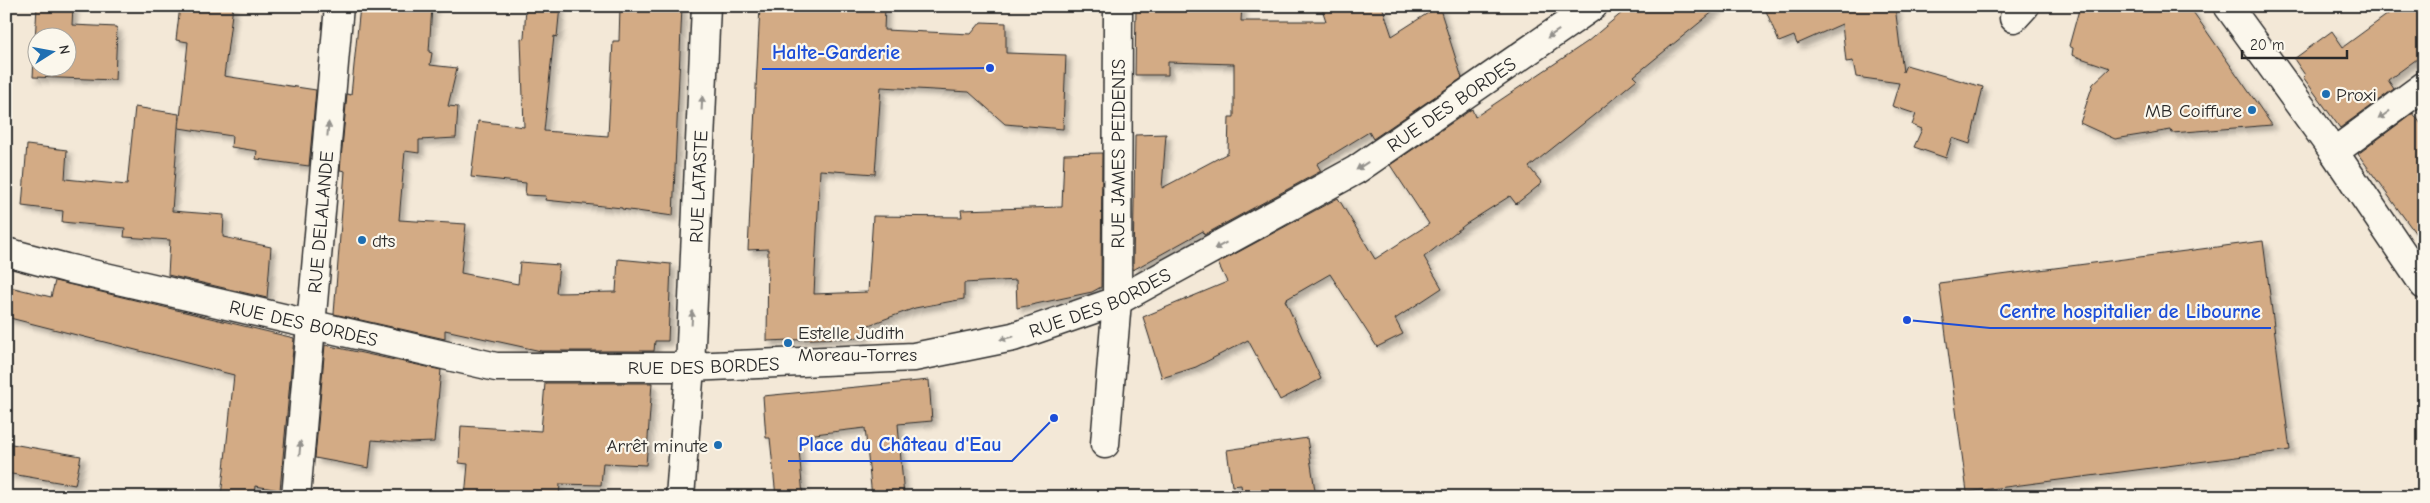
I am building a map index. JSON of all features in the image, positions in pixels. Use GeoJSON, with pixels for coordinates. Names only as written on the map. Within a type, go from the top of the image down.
{"type":"FeatureCollection","features":[{"type":"Feature","properties":{"kind":"street","name":"RUE DELALANDE"},"geometry":{"type":"LineString","coordinates":[[296,497],[338,6]]}},
{"type":"Feature","properties":{"kind":"street","name":"RUE LATASTE"},"geometry":{"type":"LineString","coordinates":[[680,497],[690,366],[706,6]]}},
{"type":"Feature","properties":{"kind":"street","name":"RUE JAMES PEIDENIS"},"geometry":{"type":"LineString","coordinates":[[1105,444],[1117,301],[1118,6]]}},
{"type":"Feature","properties":{"kind":"street","name":"RUE DES BORDES"},"geometry":{"type":"LineString","coordinates":[[6,252],[66,268],[496,367],[690,366],[914,358],[1013,337],[1117,301],[1356,170],[1593,6]]}},
{"type":"Feature","properties":{"kind":"street"},"geometry":{"type":"LineString","coordinates":[[2228,6],[2334,152],[2424,285]]}},
{"type":"Feature","properties":{"kind":"street"},"geometry":{"type":"LineString","coordinates":[[2334,152],[2424,86]]}},
{"type":"Feature","properties":{"kind":"building"},"geometry":{"type":"Polygon","coordinates":[[[37,6],[73,6],[72,25],[117,27],[115,80],[60,78],[78,78],[78,28],[36,28],[37,6]]]}},
{"type":"Feature","properties":{"kind":"building"},"geometry":{"type":"Polygon","coordinates":[[[180,6],[233,6],[224,76],[316,90],[309,166],[256,159],[257,151],[231,147],[232,136],[179,128],[188,42],[176,40],[180,6]]]}},
{"type":"Feature","properties":{"kind":"building"},"geometry":{"type":"Polygon","coordinates":[[[360,6],[432,6],[429,52],[432,53],[430,65],[457,68],[448,106],[458,107],[456,138],[419,140],[419,153],[405,151],[399,220],[466,224],[461,273],[518,284],[520,262],[559,265],[556,293],[616,292],[618,259],[671,264],[668,341],[655,341],[654,351],[541,351],[445,330],[445,339],[334,314],[345,171],[340,170],[347,94],[351,95],[360,6]]]}},
{"type":"Feature","properties":{"kind":"building"},"geometry":{"type":"Polygon","coordinates":[[[526,6],[560,6],[557,37],[554,36],[544,131],[608,136],[613,41],[619,41],[620,6],[682,6],[673,216],[622,208],[545,200],[546,196],[525,195],[526,183],[471,177],[478,121],[524,127],[521,38],[524,39],[526,6]]]}},
{"type":"Feature","properties":{"kind":"building"},"geometry":{"type":"Polygon","coordinates":[[[760,6],[885,6],[884,30],[971,34],[981,22],[1006,23],[1006,53],[1066,55],[1063,129],[1005,124],[969,92],[881,87],[875,174],[820,170],[814,294],[868,292],[873,216],[962,217],[961,210],[1062,207],[1064,154],[1102,153],[1101,287],[1092,292],[1017,308],[1016,280],[964,283],[964,299],[915,308],[866,326],[865,337],[767,341],[768,249],[748,250],[760,6]]]}},
{"type":"Feature","properties":{"kind":"building"},"geometry":{"type":"Polygon","coordinates":[[[1136,6],[1242,6],[1241,21],[1326,21],[1321,6],[1382,6],[1392,36],[1439,6],[1462,78],[1373,139],[1369,132],[1317,164],[1321,171],[1204,235],[1203,231],[1133,270],[1135,135],[1166,134],[1162,188],[1228,153],[1229,117],[1234,117],[1234,64],[1168,62],[1168,75],[1135,75],[1136,6]]]}},
{"type":"Feature","properties":{"kind":"building"},"geometry":{"type":"Polygon","coordinates":[[[1630,6],[1720,6],[1634,76],[1637,79],[1529,167],[1542,183],[1516,204],[1510,196],[1466,224],[1424,257],[1442,288],[1395,319],[1403,334],[1377,347],[1330,274],[1285,300],[1321,379],[1280,400],[1248,340],[1196,367],[1162,378],[1143,317],[1227,282],[1218,263],[1338,198],[1375,259],[1429,224],[1390,165],[1472,109],[1475,117],[1587,42],[1630,6]]]}},
{"type":"Feature","properties":{"kind":"building"},"geometry":{"type":"Polygon","coordinates":[[[1764,6],[1895,6],[1903,72],[1906,65],[1983,87],[1970,144],[1952,138],[1946,158],[1914,147],[1922,129],[1912,125],[1916,114],[1892,106],[1899,83],[1856,77],[1853,61],[1846,62],[1842,24],[1797,44],[1794,36],[1779,42],[1764,6]]]}},
{"type":"Feature","properties":{"kind":"building"},"geometry":{"type":"Polygon","coordinates":[[[2080,6],[2189,6],[2272,125],[2172,133],[2171,130],[2115,139],[2080,123],[2093,84],[2110,68],[2072,55],[2073,48],[2069,46],[2080,6]]]}},
{"type":"Feature","properties":{"kind":"building"},"geometry":{"type":"Polygon","coordinates":[[[2399,6],[2424,6],[2424,54],[2388,80],[2394,89],[2340,128],[2303,77],[2305,75],[2294,59],[2332,31],[2343,47],[2399,6]]]}},
{"type":"Feature","properties":{"kind":"building"},"geometry":{"type":"Polygon","coordinates":[[[135,107],[179,114],[172,211],[224,215],[223,237],[271,247],[267,298],[168,275],[170,240],[124,237],[125,228],[62,222],[63,211],[22,206],[27,145],[67,150],[65,179],[127,185],[135,107]]]}},
{"type":"Feature","properties":{"kind":"building"},"geometry":{"type":"Polygon","coordinates":[[[2413,113],[2424,128],[2424,245],[2358,154],[2413,113]]]}},
{"type":"Feature","properties":{"kind":"building"},"geometry":{"type":"Polygon","coordinates":[[[2263,241],[2290,450],[1967,492],[1939,283],[2263,241]]]}},
{"type":"Feature","properties":{"kind":"building"},"geometry":{"type":"Polygon","coordinates":[[[55,281],[294,338],[280,490],[255,486],[254,497],[221,497],[234,375],[6,317],[6,286],[51,297],[55,281]]]}},
{"type":"Feature","properties":{"kind":"building"},"geometry":{"type":"Polygon","coordinates":[[[325,345],[441,370],[434,442],[409,443],[372,440],[369,468],[315,458],[325,345]]]}},
{"type":"Feature","properties":{"kind":"building"},"geometry":{"type":"Polygon","coordinates":[[[929,380],[932,421],[898,424],[904,497],[872,497],[865,428],[798,436],[803,497],[776,497],[770,438],[766,438],[763,396],[929,380]]]}},
{"type":"Feature","properties":{"kind":"building"},"geometry":{"type":"Polygon","coordinates":[[[545,383],[652,383],[646,465],[603,463],[601,485],[560,484],[559,497],[465,497],[468,464],[459,463],[461,426],[541,431],[545,383]]]}},
{"type":"Feature","properties":{"kind":"building"},"geometry":{"type":"Polygon","coordinates":[[[1307,438],[1316,497],[1243,497],[1241,485],[1232,486],[1227,450],[1307,438]]]}},
{"type":"Feature","properties":{"kind":"building"},"geometry":{"type":"Polygon","coordinates":[[[6,443],[81,456],[75,485],[6,473],[6,443]]]}},
{"type":"Feature","properties":{"kind":"place","name":"Halte-Garderie"},"geometry":{"type":"Point","coordinates":[990,68]}},
{"type":"Feature","properties":{"kind":"place","name":"Proxi"},"geometry":{"type":"Point","coordinates":[2326,94]}},
{"type":"Feature","properties":{"kind":"place","name":"MB Coiffure"},"geometry":{"type":"Point","coordinates":[2252,110]}},
{"type":"Feature","properties":{"kind":"place","name":"dts"},"geometry":{"type":"Point","coordinates":[362,240]}},
{"type":"Feature","properties":{"kind":"place","name":"Centre hospitalier de Libourne"},"geometry":{"type":"Point","coordinates":[1907,320]}},
{"type":"Feature","properties":{"kind":"place","name":"Estelle Judith Moreau-Torres"},"geometry":{"type":"Point","coordinates":[788,343]}},
{"type":"Feature","properties":{"kind":"place","name":"Place du Château d'Eau"},"geometry":{"type":"Point","coordinates":[1054,418]}},
{"type":"Feature","properties":{"kind":"place","name":"Arrêt minute"},"geometry":{"type":"Point","coordinates":[718,445]}}]}
